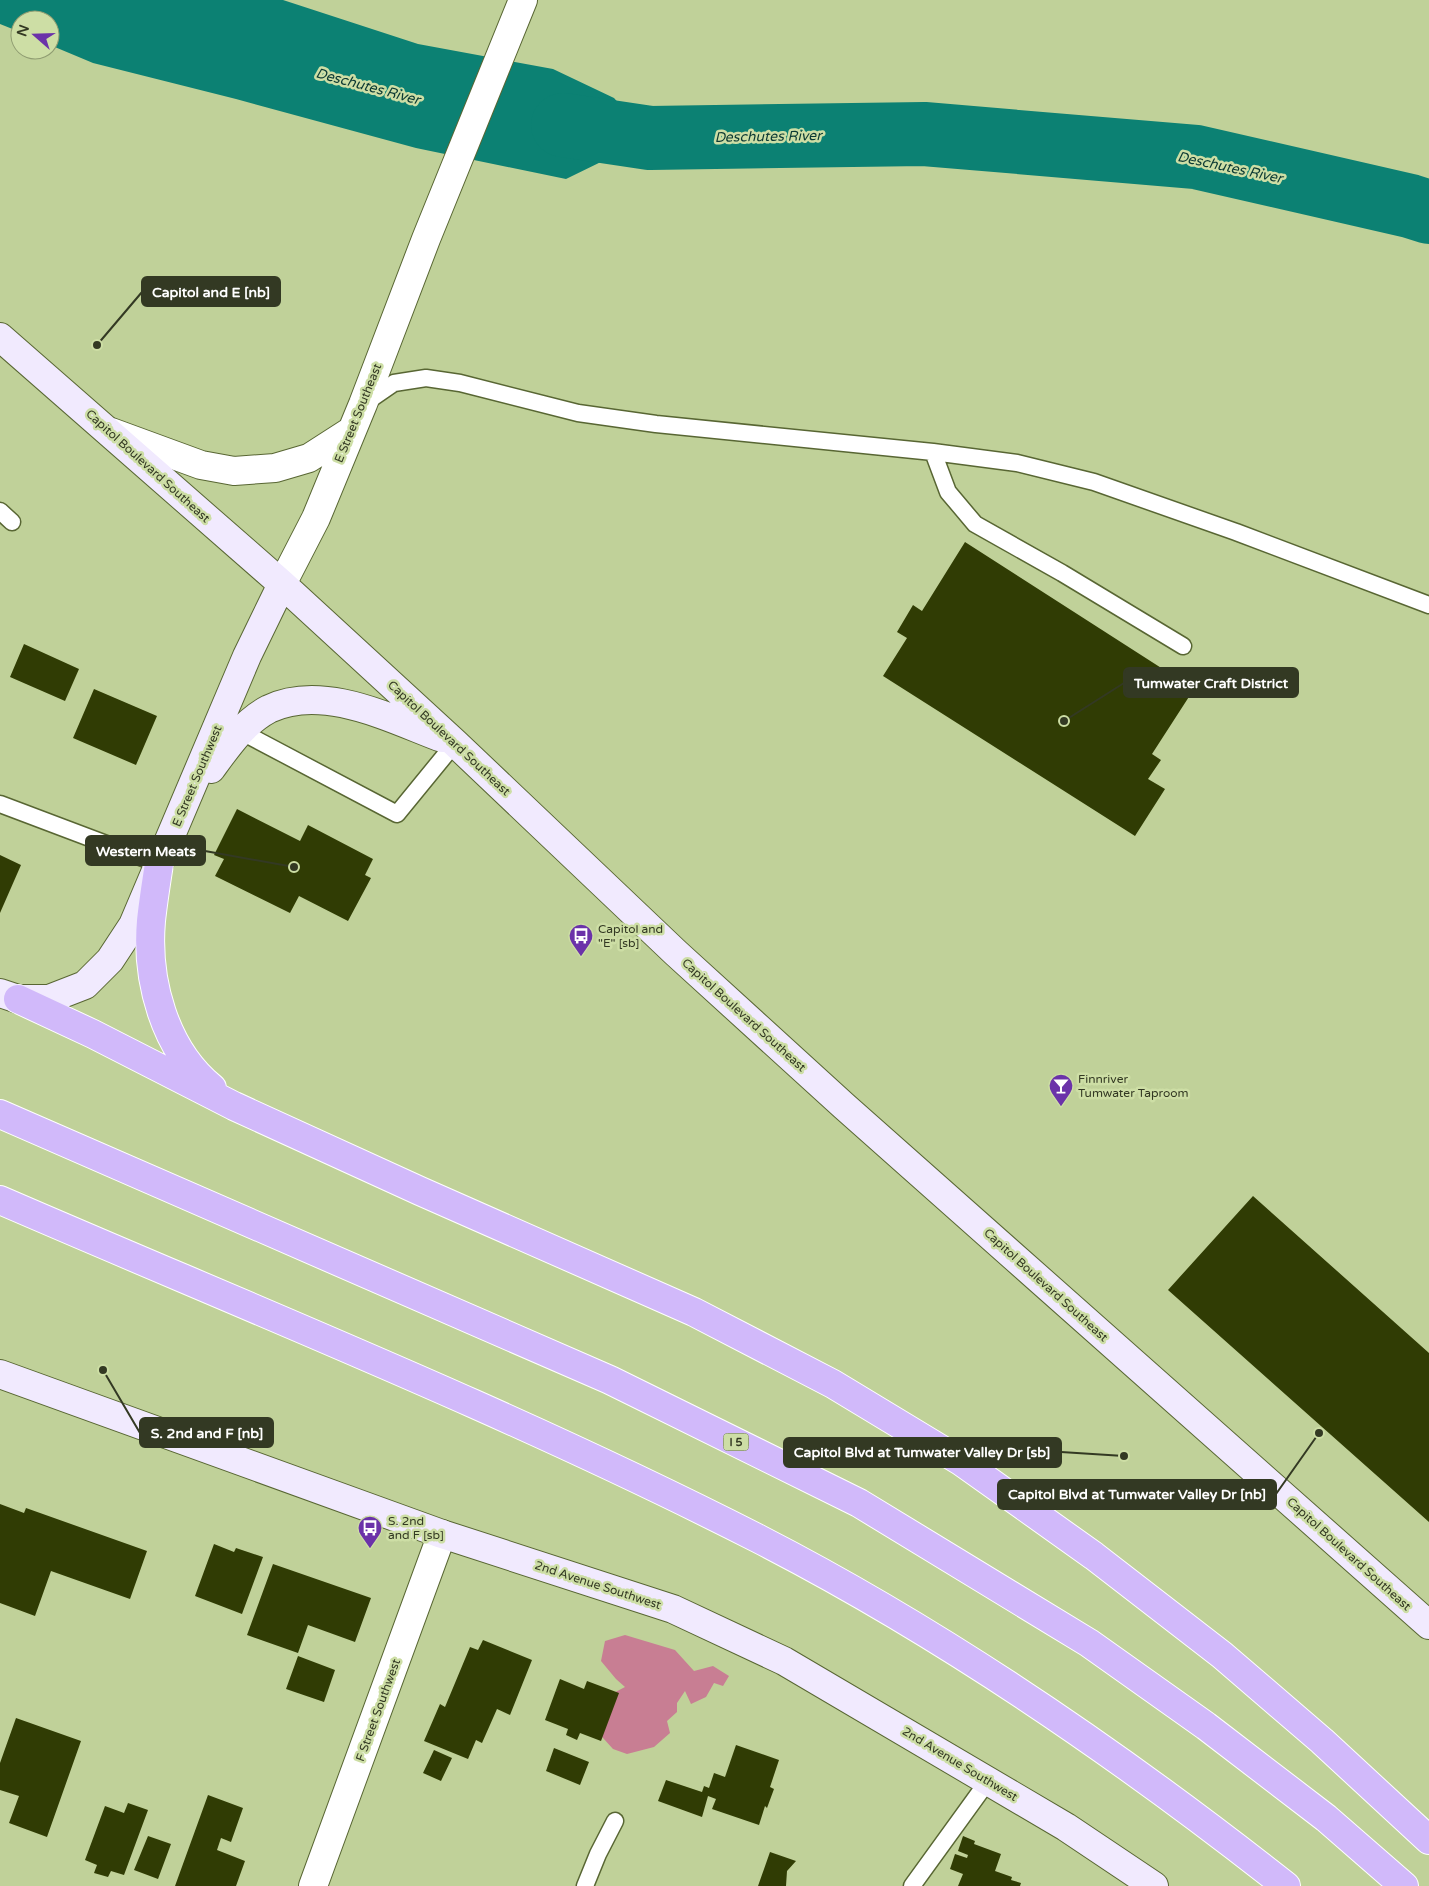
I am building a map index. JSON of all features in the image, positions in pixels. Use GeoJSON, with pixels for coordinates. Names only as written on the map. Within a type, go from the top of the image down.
{"type":"FeatureCollection","features":[{"type":"Feature","properties":{"kind":"highway"},"geometry":{"type":"LineString","coordinates":[[159,864],[151,921],[151,961],[162,1014],[178,1050],[204,1081],[234,1106]]}},
{"type":"Feature","properties":{"kind":"highway"},"geometry":{"type":"LineString","coordinates":[[9,996],[93,1034],[234,1106],[420,1192],[694,1312],[833,1384],[962,1462],[1094,1556],[1222,1654],[1322,1741],[1429,1840]]}},
{"type":"Feature","properties":{"kind":"highway","name":"I 5"},"geometry":{"type":"LineString","coordinates":[[0,1114],[610,1380],[859,1503],[1089,1644],[1191,1715],[1326,1818],[1404,1886]]}},
{"type":"Feature","properties":{"kind":"highway"},"geometry":{"type":"LineString","coordinates":[[0,1200],[539,1432],[761,1540],[980,1665],[1186,1808],[1286,1886]]}},
{"type":"Feature","properties":{"kind":"main road","name":"Capitol Boulevard Southeast"},"geometry":{"type":"LineString","coordinates":[[0,337],[111,432],[282,584],[455,743],[676,953],[844,1106],[1429,1625]]}},
{"type":"Feature","properties":{"kind":"main road","name":"E Street Southwest"},"geometry":{"type":"LineString","coordinates":[[9,996],[49,999],[85,985],[110,960],[133,925],[248,656],[282,584]]}},
{"type":"Feature","properties":{"kind":"main road"},"geometry":{"type":"LineString","coordinates":[[186,802],[240,731],[268,709],[294,701],[321,700],[355,706],[455,743]]}},
{"type":"Feature","properties":{"kind":"main road","name":"2nd Avenue Southwest"},"geometry":{"type":"LineString","coordinates":[[0,1374],[442,1534],[673,1609],[784,1661],[1066,1827],[1154,1886]]}},
{"type":"Feature","properties":{"kind":"street","name":"E Street Southeast"},"geometry":{"type":"LineString","coordinates":[[282,584],[316,518],[523,0]]}},
{"type":"Feature","properties":{"kind":"street"},"geometry":{"type":"LineString","coordinates":[[111,432],[201,464],[234,471],[275,468],[309,458],[351,431]]}},
{"type":"Feature","properties":{"kind":"street","name":"F Street Southwest"},"geometry":{"type":"LineString","coordinates":[[314,1886],[442,1534]]}},
{"type":"Feature","properties":{"kind":"lane"},"geometry":{"type":"LineString","coordinates":[[363,404],[394,383],[426,378],[460,383],[578,413],[736,433],[932,452],[1016,463],[1094,482],[1236,532],[1429,605]]}},
{"type":"Feature","properties":{"kind":"lane"},"geometry":{"type":"LineString","coordinates":[[932,452],[948,492],[975,524],[1062,572],[1183,646]]}},
{"type":"Feature","properties":{"kind":"lane"},"geometry":{"type":"LineString","coordinates":[[0,511],[12,522]]}},
{"type":"Feature","properties":{"kind":"lane"},"geometry":{"type":"LineString","coordinates":[[240,731],[397,814],[455,743]]}},
{"type":"Feature","properties":{"kind":"lane"},"geometry":{"type":"LineString","coordinates":[[0,804],[159,864]]}},
{"type":"Feature","properties":{"kind":"lane"},"geometry":{"type":"LineString","coordinates":[[912,1886],[988,1781]]}},
{"type":"Feature","properties":{"kind":"lane"},"geometry":{"type":"LineString","coordinates":[[585,1886],[598,1854],[615,1821]]}},
{"type":"Feature","properties":{"kind":"shaded area"},"geometry":{"type":"Polygon","coordinates":[[[625,1635],[675,1650],[694,1671],[713,1666],[729,1676],[723,1686],[714,1683],[706,1697],[691,1704],[685,1691],[677,1703],[677,1712],[667,1721],[670,1733],[654,1747],[627,1754],[613,1749],[594,1728],[600,1700],[625,1687],[601,1661],[605,1641],[625,1635]]]}},
{"type":"Feature","properties":{"kind":"water"},"geometry":{"type":"Polygon","coordinates":[[[0,0],[283,0],[418,44],[553,69],[614,98],[650,138],[566,179],[416,148],[236,99],[93,63],[60,49],[60,10],[10,10],[10,28],[0,24],[0,0]]]}},
{"type":"Feature","properties":{"kind":"building"},"geometry":{"type":"Polygon","coordinates":[[[965,542],[1194,689],[1152,754],[1161,760],[1148,779],[1165,789],[1135,836],[883,676],[907,638],[897,632],[913,605],[922,611],[965,542]]]}},
{"type":"Feature","properties":{"kind":"building"},"geometry":{"type":"Polygon","coordinates":[[[24,644],[79,669],[65,701],[10,677],[24,644]]]}},
{"type":"Feature","properties":{"kind":"building"},"geometry":{"type":"Polygon","coordinates":[[[94,689],[157,716],[136,765],[73,738],[94,689]]]}},
{"type":"Feature","properties":{"kind":"building"},"geometry":{"type":"Polygon","coordinates":[[[237,809],[300,841],[308,825],[373,859],[365,875],[371,878],[348,921],[299,896],[290,913],[215,876],[224,859],[214,855],[237,809]]]}},
{"type":"Feature","properties":{"kind":"building"},"geometry":{"type":"Polygon","coordinates":[[[0,855],[21,865],[0,913],[0,855]]]}},
{"type":"Feature","properties":{"kind":"building"},"geometry":{"type":"Polygon","coordinates":[[[1253,1196],[1429,1353],[1429,1522],[1168,1290],[1253,1196]]]}},
{"type":"Feature","properties":{"kind":"building"},"geometry":{"type":"Polygon","coordinates":[[[0,1504],[24,1513],[26,1508],[147,1551],[130,1599],[51,1571],[35,1616],[0,1603],[0,1504]]]}},
{"type":"Feature","properties":{"kind":"building"},"geometry":{"type":"Polygon","coordinates":[[[214,1544],[234,1552],[236,1548],[263,1557],[242,1614],[195,1596],[214,1544]]]}},
{"type":"Feature","properties":{"kind":"building"},"geometry":{"type":"Polygon","coordinates":[[[273,1564],[371,1598],[355,1642],[308,1625],[298,1653],[247,1635],[273,1564]]]}},
{"type":"Feature","properties":{"kind":"building"},"geometry":{"type":"Polygon","coordinates":[[[483,1640],[532,1660],[510,1715],[497,1709],[482,1743],[476,1740],[468,1759],[424,1741],[440,1704],[445,1707],[470,1647],[478,1650],[483,1640]]]}},
{"type":"Feature","properties":{"kind":"building"},"geometry":{"type":"Polygon","coordinates":[[[298,1656],[335,1670],[324,1702],[286,1689],[298,1656]]]}},
{"type":"Feature","properties":{"kind":"building"},"geometry":{"type":"Polygon","coordinates":[[[560,1679],[584,1689],[587,1681],[619,1693],[601,1741],[580,1733],[577,1740],[566,1735],[568,1729],[545,1720],[560,1679]]]}},
{"type":"Feature","properties":{"kind":"building"},"geometry":{"type":"Polygon","coordinates":[[[16,1718],[81,1741],[47,1837],[9,1823],[19,1796],[0,1790],[0,1763],[16,1718]]]}},
{"type":"Feature","properties":{"kind":"building"},"geometry":{"type":"Polygon","coordinates":[[[736,1745],[779,1760],[770,1787],[774,1789],[767,1808],[765,1806],[759,1825],[712,1809],[716,1799],[708,1796],[702,1817],[658,1801],[666,1780],[702,1792],[704,1786],[709,1788],[714,1773],[725,1777],[736,1745]]]}},
{"type":"Feature","properties":{"kind":"building"},"geometry":{"type":"Polygon","coordinates":[[[554,1748],[589,1762],[580,1785],[546,1771],[554,1748]]]}},
{"type":"Feature","properties":{"kind":"building"},"geometry":{"type":"Polygon","coordinates":[[[434,1750],[452,1758],[441,1781],[423,1773],[434,1750]]]}},
{"type":"Feature","properties":{"kind":"building"},"geometry":{"type":"Polygon","coordinates":[[[208,1795],[243,1808],[231,1842],[221,1838],[217,1850],[245,1861],[236,1886],[175,1886],[208,1795]]]}},
{"type":"Feature","properties":{"kind":"building"},"geometry":{"type":"Polygon","coordinates":[[[128,1803],[148,1810],[124,1875],[111,1871],[108,1877],[94,1873],[97,1865],[85,1860],[105,1806],[124,1813],[128,1803]]]}},
{"type":"Feature","properties":{"kind":"building"},"geometry":{"type":"Polygon","coordinates":[[[148,1836],[171,1844],[158,1879],[134,1870],[148,1836]]]}},
{"type":"Feature","properties":{"kind":"building"},"geometry":{"type":"Polygon","coordinates":[[[963,1836],[975,1841],[974,1844],[1001,1854],[995,1871],[1012,1877],[1011,1880],[1021,1883],[1020,1886],[958,1886],[963,1874],[950,1869],[955,1854],[967,1858],[968,1855],[958,1851],[963,1836]]]}},
{"type":"Feature","properties":{"kind":"building"},"geometry":{"type":"Polygon","coordinates":[[[770,1852],[796,1861],[787,1871],[786,1886],[758,1886],[770,1852]]]}},
{"type":"Feature","properties":{"kind":"waterway","name":"Deschutes River"},"geometry":{"type":"LineString","coordinates":[[563,125],[650,138],[924,134],[1196,157],[1429,212]]}},
{"type":"Feature","properties":{"kind":"place","name":"Capitol and E [nb]"},"geometry":{"type":"Point","coordinates":[97,345]}},
{"type":"Feature","properties":{"kind":"place","name":"Tumwater Craft District"},"geometry":{"type":"Point","coordinates":[1064,721]}},
{"type":"Feature","properties":{"kind":"place","name":"Western Meats"},"geometry":{"type":"Point","coordinates":[294,867]}},
{"type":"Feature","properties":{"kind":"place","name":"Capitol and \"E\" [sb]"},"geometry":{"type":"Point","coordinates":[581,957]}},
{"type":"Feature","properties":{"kind":"place","name":"Finnriver Tumwater Taproom"},"geometry":{"type":"Point","coordinates":[1061,1107]}},
{"type":"Feature","properties":{"kind":"place","name":"S. 2nd and F [nb]"},"geometry":{"type":"Point","coordinates":[103,1370]}},
{"type":"Feature","properties":{"kind":"place","name":"Capitol Blvd at Tumwater Valley Dr [nb]"},"geometry":{"type":"Point","coordinates":[1319,1433]}},
{"type":"Feature","properties":{"kind":"place","name":"Capitol Blvd at Tumwater Valley Dr [sb]"},"geometry":{"type":"Point","coordinates":[1124,1456]}},
{"type":"Feature","properties":{"kind":"place","name":"S. 2nd and F [sb]"},"geometry":{"type":"Point","coordinates":[370,1549]}}]}
